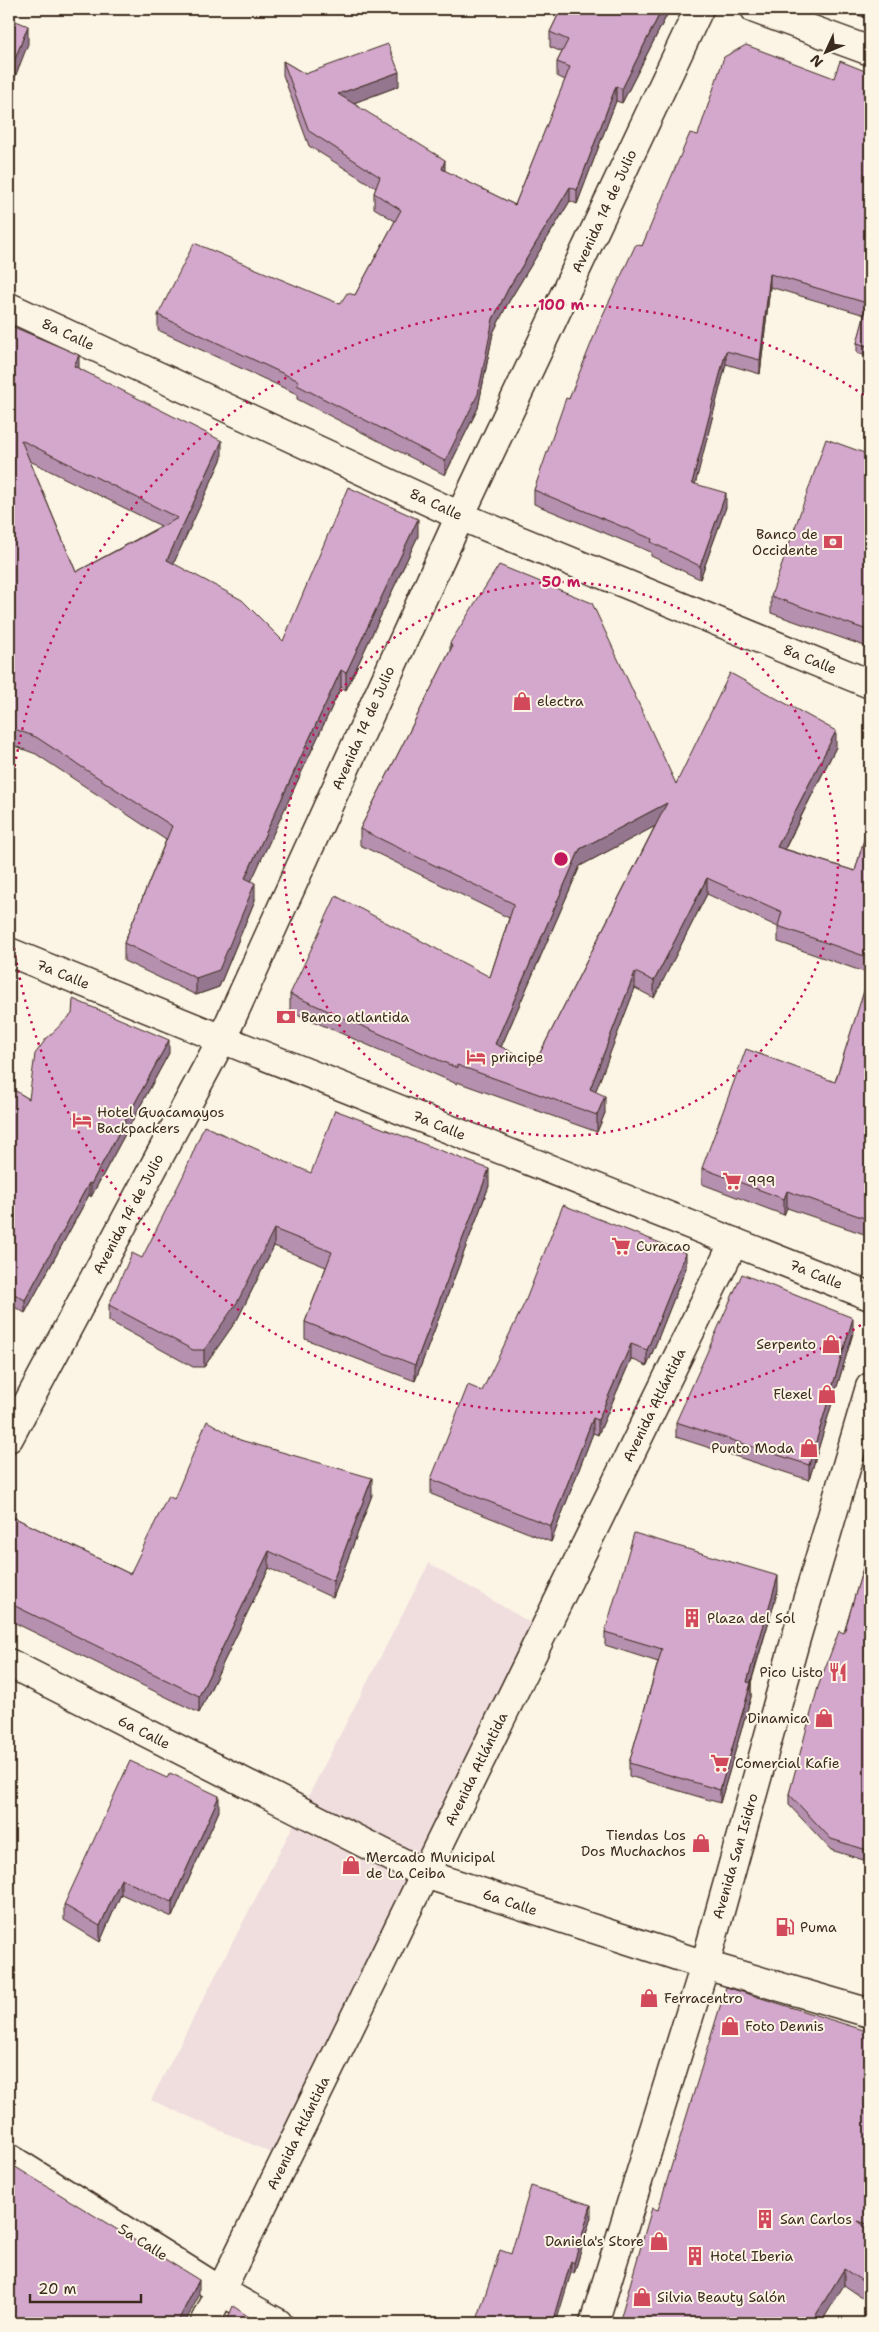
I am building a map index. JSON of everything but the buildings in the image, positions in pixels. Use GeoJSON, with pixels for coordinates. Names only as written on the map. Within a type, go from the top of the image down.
{"type":"FeatureCollection","features":[{"type":"Feature","properties":{"kind":"street","name":"Avenida 14 de Julio"},"geometry":{"type":"LineString","coordinates":[[9,1438],[222,1039],[460,516],[699,9]]}},
{"type":"Feature","properties":{"kind":"street"},"geometry":{"type":"LineString","coordinates":[[756,9],[870,51]]}},
{"type":"Feature","properties":{"kind":"street","name":"8a Calle"},"geometry":{"type":"LineString","coordinates":[[9,307],[460,516],[870,684]]}},
{"type":"Feature","properties":{"kind":"street","name":"7a Calle"},"geometry":{"type":"LineString","coordinates":[[9,952],[222,1039],[870,1296]]}},
{"type":"Feature","properties":{"kind":"street","name":"Avenida Atlántida"},"geometry":{"type":"LineString","coordinates":[[205,2323],[734,1242]]}},
{"type":"Feature","properties":{"kind":"street","name":"Avenida San Isidro"},"geometry":{"type":"LineString","coordinates":[[594,2323],[705,1965],[797,1635],[870,1387]]}},
{"type":"Feature","properties":{"kind":"street","name":"6a Calle"},"geometry":{"type":"LineString","coordinates":[[9,1663],[425,1874],[705,1965],[870,2013]]}},
{"type":"Feature","properties":{"kind":"street","name":"5a Calle"},"geometry":{"type":"LineString","coordinates":[[9,2158],[221,2291],[278,2323]]}},
{"type":"Feature","properties":{"kind":"shaded area","name":"Mercado Municipal de La Ceiba"},"geometry":{"type":"Polygon","coordinates":[[[429,1563],[543,1630],[287,2160],[151,2100],[429,1563]]]}},
{"type":"Feature","properties":{"kind":"place","name":"Banco de Occidente"},"geometry":{"type":"Point","coordinates":[833,542]}},
{"type":"Feature","properties":{"kind":"place","name":"electra"},"geometry":{"type":"Point","coordinates":[522,701]}},
{"type":"Feature","properties":{"kind":"place","name":"Banco atlantida"},"geometry":{"type":"Point","coordinates":[286,1017]}},
{"type":"Feature","properties":{"kind":"place","name":"principe"},"geometry":{"type":"Point","coordinates":[476,1057]}},
{"type":"Feature","properties":{"kind":"place","name":"Hotel Guacamayos Backpackers"},"geometry":{"type":"Point","coordinates":[82,1120]}},
{"type":"Feature","properties":{"kind":"place","name":"999"},"geometry":{"type":"Point","coordinates":[732,1181]}},
{"type":"Feature","properties":{"kind":"place","name":"Curacao"},"geometry":{"type":"Point","coordinates":[621,1246]}},
{"type":"Feature","properties":{"kind":"place","name":"Serpento"},"geometry":{"type":"Point","coordinates":[831,1344]}},
{"type":"Feature","properties":{"kind":"place","name":"Flexel"},"geometry":{"type":"Point","coordinates":[827,1394]}},
{"type":"Feature","properties":{"kind":"place","name":"Punto Moda"},"geometry":{"type":"Point","coordinates":[809,1448]}},
{"type":"Feature","properties":{"kind":"place","name":"Plaza del Sol"},"geometry":{"type":"Point","coordinates":[692,1618]}},
{"type":"Feature","properties":{"kind":"place","name":"Pico Listo"},"geometry":{"type":"Point","coordinates":[838,1672]}},
{"type":"Feature","properties":{"kind":"place","name":"Dinamica"},"geometry":{"type":"Point","coordinates":[824,1718]}},
{"type":"Feature","properties":{"kind":"place","name":"Comercial Kafie"},"geometry":{"type":"Point","coordinates":[720,1763]}},
{"type":"Feature","properties":{"kind":"place","name":"Tiendas Los Dos Muchachos"},"geometry":{"type":"Point","coordinates":[701,1843]}},
{"type":"Feature","properties":{"kind":"place","name":"Mercado Municipal de La Ceiba"},"geometry":{"type":"Point","coordinates":[351,1865]}},
{"type":"Feature","properties":{"kind":"place","name":"Puma"},"geometry":{"type":"Point","coordinates":[785,1927]}},
{"type":"Feature","properties":{"kind":"place","name":"Ferracentro"},"geometry":{"type":"Point","coordinates":[649,1998]}},
{"type":"Feature","properties":{"kind":"place","name":"Foto Dennis"},"geometry":{"type":"Point","coordinates":[730,2026]}},
{"type":"Feature","properties":{"kind":"place","name":"San Carlos"},"geometry":{"type":"Point","coordinates":[765,2219]}},
{"type":"Feature","properties":{"kind":"place","name":"Daniela's Store"},"geometry":{"type":"Point","coordinates":[659,2241]}},
{"type":"Feature","properties":{"kind":"place","name":"Hotel Iberia"},"geometry":{"type":"Point","coordinates":[695,2256]}},
{"type":"Feature","properties":{"kind":"place","name":"Silvia Beauty Salón"},"geometry":{"type":"Point","coordinates":[642,2297]}}]}
